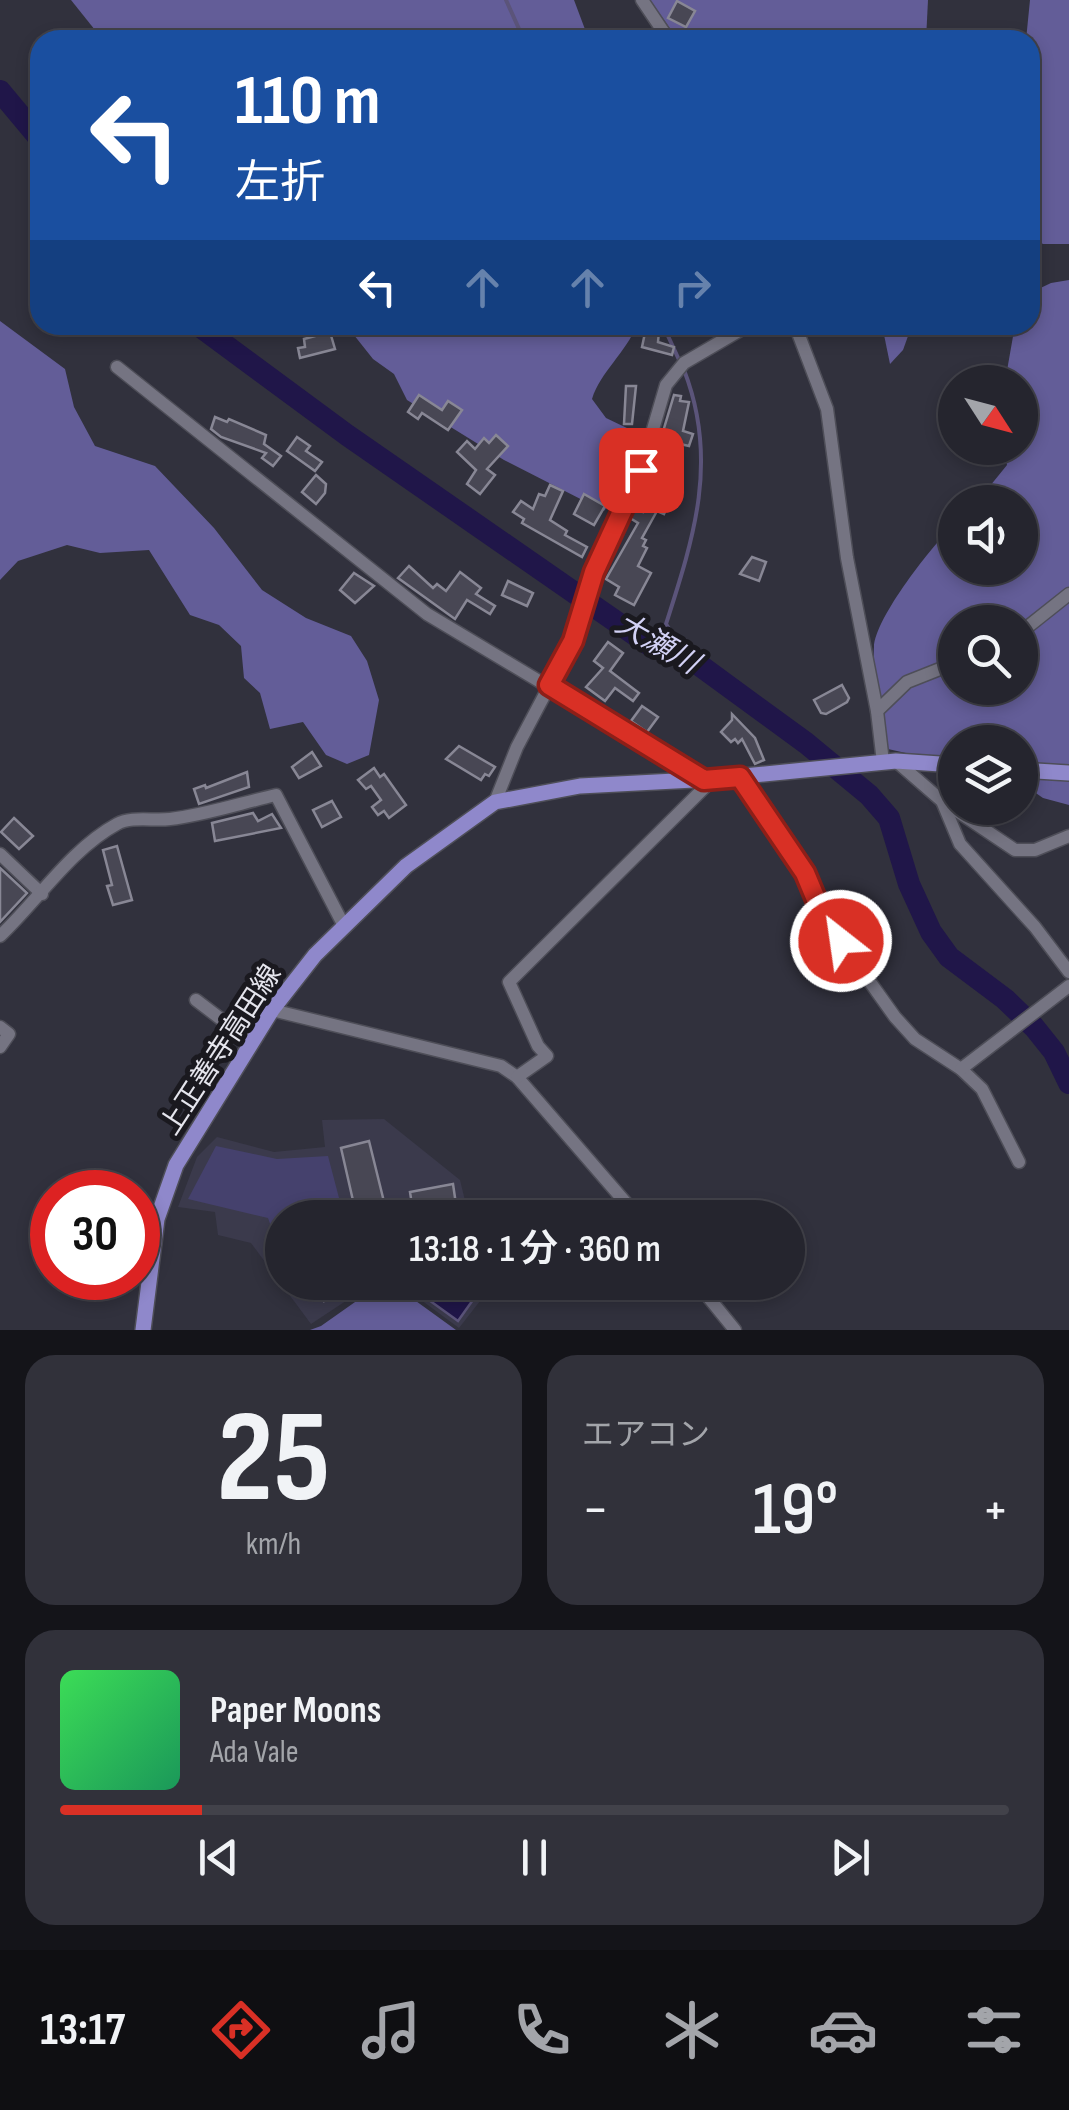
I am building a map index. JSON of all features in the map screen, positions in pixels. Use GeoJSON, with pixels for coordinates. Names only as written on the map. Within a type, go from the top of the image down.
{"type":"FeatureCollection","features":[{"type":"Feature","properties":{"kind":"main road","name":"上正善寺高田線"},"geometry":{"type":"LineString","coordinates":[[142,1330],[158,1218],[176,1165],[272,1010],[315,955],[406,866],[495,802],[580,786],[740,777],[890,762],[938,765]]}},
{"type":"Feature","properties":{"kind":"main road"},"geometry":{"type":"LineString","coordinates":[[1038,771],[1069,773]]}},
{"type":"Feature","properties":{"kind":"street"},"geometry":{"type":"LineString","coordinates":[[642,0],[663,30]]}},
{"type":"Feature","properties":{"kind":"street"},"geometry":{"type":"LineString","coordinates":[[495,802],[517,746],[573,641],[594,572],[641,470],[666,385],[684,362],[731,335]]}},
{"type":"Feature","properties":{"kind":"street"},"geometry":{"type":"LineString","coordinates":[[799,335],[827,409],[847,558],[890,762],[938,798]]}},
{"type":"Feature","properties":{"kind":"street"},"geometry":{"type":"LineString","coordinates":[[117,367],[427,614],[708,779],[508,982],[538,1046],[547,1056],[517,1078]]}},
{"type":"Feature","properties":{"kind":"street"},"geometry":{"type":"LineString","coordinates":[[1038,619],[1069,594]]}},
{"type":"Feature","properties":{"kind":"street"},"geometry":{"type":"LineString","coordinates":[[877,711],[907,682],[938,670]]}},
{"type":"Feature","properties":{"kind":"street"},"geometry":{"type":"LineString","coordinates":[[740,777],[805,873],[823,916],[895,1017],[915,1039],[982,1089],[1019,1162]]}},
{"type":"Feature","properties":{"kind":"street"},"geometry":{"type":"LineString","coordinates":[[0,936],[80,851],[121,821],[171,819],[276,794],[344,926]]}},
{"type":"Feature","properties":{"kind":"street"},"geometry":{"type":"LineString","coordinates":[[952,825],[960,844],[1069,972]]}},
{"type":"Feature","properties":{"kind":"street"},"geometry":{"type":"LineString","coordinates":[[978,825],[1015,850],[1035,850],[1069,836]]}},
{"type":"Feature","properties":{"kind":"street"},"geometry":{"type":"LineString","coordinates":[[0,854],[42,894]]}},
{"type":"Feature","properties":{"kind":"street"},"geometry":{"type":"LineString","coordinates":[[960,1069],[1069,986]]}},
{"type":"Feature","properties":{"kind":"street"},"geometry":{"type":"LineString","coordinates":[[196,1000],[251,1042]]}},
{"type":"Feature","properties":{"kind":"street"},"geometry":{"type":"LineString","coordinates":[[272,1010],[501,1066],[517,1078],[623,1200]]}},
{"type":"Feature","properties":{"kind":"street"},"geometry":{"type":"LineString","coordinates":[[0,1027],[9,1034],[0,1047]]}},
{"type":"Feature","properties":{"kind":"street"},"geometry":{"type":"LineString","coordinates":[[711,1300],[736,1330]]}},
{"type":"Feature","properties":{"kind":"shaded area"},"geometry":{"type":"Polygon","coordinates":[[[71,0],[574,0],[585,30],[95,30],[71,0]]]}},
{"type":"Feature","properties":{"kind":"shaded area"},"geometry":{"type":"Polygon","coordinates":[[[650,0],[928,0],[926,30],[671,30],[650,0]]]}},
{"type":"Feature","properties":{"kind":"shaded area"},"geometry":{"type":"Polygon","coordinates":[[[1030,0],[1069,0],[1069,244],[1040,242],[1040,30],[1027,30],[1030,0]]]}},
{"type":"Feature","properties":{"kind":"shaded area"},"geometry":{"type":"Polygon","coordinates":[[[1069,280],[1069,805],[1038,795],[1038,725],[938,725],[938,760],[888,749],[874,658],[884,618],[938,543],[938,585],[1038,585],[1038,485],[991,485],[1007,465],[1038,465],[1038,365],[1008,365],[1013,335],[1040,335],[1040,288],[1069,280]]]}},
{"type":"Feature","properties":{"kind":"shaded area"},"geometry":{"type":"Polygon","coordinates":[[[0,321],[65,369],[74,407],[95,446],[155,466],[214,528],[262,590],[306,618],[351,636],[367,661],[379,700],[369,755],[347,764],[326,755],[303,722],[270,729],[260,693],[244,678],[241,646],[219,625],[190,615],[149,550],[100,553],[67,545],[18,561],[0,580],[0,321]]]}},
{"type":"Feature","properties":{"kind":"shaded area"},"geometry":{"type":"Polygon","coordinates":[[[354,335],[632,335],[592,399],[606,418],[629,429],[632,453],[628,473],[604,511],[504,460],[407,400],[394,374],[373,359],[354,335]]]}},
{"type":"Feature","properties":{"kind":"shaded area"},"geometry":{"type":"Polygon","coordinates":[[[884,335],[908,335],[903,350],[890,364],[884,335]]]}},
{"type":"Feature","properties":{"kind":"shaded area"},"geometry":{"type":"Polygon","coordinates":[[[384,1119],[460,1180],[465,1200],[265,1200],[265,1262],[251,1243],[218,1235],[215,1212],[178,1207],[197,1157],[217,1137],[274,1152],[325,1147],[322,1120],[384,1119]]]}},
{"type":"Feature","properties":{"kind":"shaded area"},"geometry":{"type":"Polygon","coordinates":[[[216,1146],[277,1159],[328,1156],[340,1200],[265,1200],[265,1217],[188,1199],[216,1146]]]}},
{"type":"Feature","properties":{"kind":"shaded area"},"geometry":{"type":"Polygon","coordinates":[[[293,1300],[347,1300],[311,1324],[293,1300]]]}},
{"type":"Feature","properties":{"kind":"shaded area"},"geometry":{"type":"Polygon","coordinates":[[[358,1300],[415,1300],[456,1330],[310,1330],[358,1300]]]}},
{"type":"Feature","properties":{"kind":"shaded area"},"geometry":{"type":"Polygon","coordinates":[[[421,1300],[481,1300],[459,1328],[421,1300]]]}},
{"type":"Feature","properties":{"kind":"shaded area"},"geometry":{"type":"Polygon","coordinates":[[[429,1300],[473,1300],[458,1321],[429,1300]]]}},
{"type":"Feature","properties":{"kind":"building"},"geometry":{"type":"Polygon","coordinates":[[[677,1],[695,11],[686,27],[668,18],[677,1]]]}},
{"type":"Feature","properties":{"kind":"building"},"geometry":{"type":"Polygon","coordinates":[[[331,335],[335,349],[300,358],[298,348],[305,347],[304,339],[331,335]]]}},
{"type":"Feature","properties":{"kind":"building"},"geometry":{"type":"Polygon","coordinates":[[[645,335],[659,335],[658,342],[674,347],[672,355],[642,347],[645,335]]]}},
{"type":"Feature","properties":{"kind":"building"},"geometry":{"type":"Polygon","coordinates":[[[626,386],[636,386],[632,424],[624,424],[626,386]]]}},
{"type":"Feature","properties":{"kind":"building"},"geometry":{"type":"Polygon","coordinates":[[[419,395],[442,410],[448,401],[462,410],[448,430],[422,413],[418,419],[408,412],[419,395]]]}},
{"type":"Feature","properties":{"kind":"building"},"geometry":{"type":"Polygon","coordinates":[[[674,395],[689,402],[683,431],[693,434],[689,446],[680,444],[678,451],[671,449],[662,468],[653,465],[674,395]]]}},
{"type":"Feature","properties":{"kind":"building"},"geometry":{"type":"Polygon","coordinates":[[[215,417],[266,435],[264,444],[281,456],[273,466],[262,458],[266,453],[221,437],[211,429],[215,417]]]}},
{"type":"Feature","properties":{"kind":"building"},"geometry":{"type":"Polygon","coordinates":[[[496,435],[508,446],[487,469],[495,475],[480,494],[467,484],[476,470],[457,452],[467,441],[475,449],[484,438],[489,443],[496,435]]]}},
{"type":"Feature","properties":{"kind":"building"},"geometry":{"type":"Polygon","coordinates":[[[297,437],[310,446],[306,451],[322,462],[315,471],[287,451],[297,437]]]}},
{"type":"Feature","properties":{"kind":"building"},"geometry":{"type":"Polygon","coordinates":[[[316,475],[326,484],[325,493],[316,504],[302,492],[316,475]]]}},
{"type":"Feature","properties":{"kind":"building"},"geometry":{"type":"Polygon","coordinates":[[[656,481],[675,489],[664,514],[657,511],[642,538],[647,548],[638,566],[651,573],[634,605],[615,595],[619,587],[606,579],[638,523],[630,518],[635,508],[643,512],[656,481]]]}},
{"type":"Feature","properties":{"kind":"building"},"geometry":{"type":"Polygon","coordinates":[[[550,485],[563,491],[550,520],[567,531],[565,535],[587,547],[582,557],[522,523],[524,519],[513,512],[521,501],[533,509],[539,494],[545,496],[550,485]]]}},
{"type":"Feature","properties":{"kind":"building"},"geometry":{"type":"Polygon","coordinates":[[[584,494],[605,506],[594,525],[574,514],[584,494]]]}},
{"type":"Feature","properties":{"kind":"building"},"geometry":{"type":"Polygon","coordinates":[[[752,557],[766,562],[759,581],[740,574],[752,557]]]}},
{"type":"Feature","properties":{"kind":"building"},"geometry":{"type":"Polygon","coordinates":[[[409,566],[433,588],[437,584],[446,591],[460,572],[481,588],[476,594],[495,606],[490,614],[467,600],[455,619],[398,578],[409,566]]]}},
{"type":"Feature","properties":{"kind":"building"},"geometry":{"type":"Polygon","coordinates":[[[354,573],[374,586],[355,603],[340,590],[354,573]]]}},
{"type":"Feature","properties":{"kind":"building"},"geometry":{"type":"Polygon","coordinates":[[[508,581],[533,593],[527,606],[502,595],[508,581]]]}},
{"type":"Feature","properties":{"kind":"building"},"geometry":{"type":"Polygon","coordinates":[[[608,642],[623,653],[610,671],[639,693],[633,701],[615,688],[605,701],[586,687],[603,668],[594,661],[608,642]]]}},
{"type":"Feature","properties":{"kind":"building"},"geometry":{"type":"Polygon","coordinates":[[[842,685],[849,698],[847,702],[821,713],[814,700],[842,685]]]}},
{"type":"Feature","properties":{"kind":"building"},"geometry":{"type":"Polygon","coordinates":[[[642,706],[658,717],[647,732],[631,721],[642,706]]]}},
{"type":"Feature","properties":{"kind":"building"},"geometry":{"type":"Polygon","coordinates":[[[732,714],[755,738],[764,760],[755,764],[742,739],[731,742],[721,732],[732,720],[732,714]]]}},
{"type":"Feature","properties":{"kind":"building"},"geometry":{"type":"Polygon","coordinates":[[[459,746],[495,767],[489,776],[485,774],[481,780],[446,759],[459,746]]]}},
{"type":"Feature","properties":{"kind":"building"},"geometry":{"type":"Polygon","coordinates":[[[312,752],[321,766],[299,778],[292,767],[312,752]]]}},
{"type":"Feature","properties":{"kind":"building"},"geometry":{"type":"Polygon","coordinates":[[[374,768],[380,777],[384,774],[406,805],[389,818],[384,811],[378,815],[372,807],[381,800],[371,786],[366,789],[358,780],[374,768]]]}},
{"type":"Feature","properties":{"kind":"building"},"geometry":{"type":"Polygon","coordinates":[[[247,772],[249,787],[199,804],[194,789],[247,772]]]}},
{"type":"Feature","properties":{"kind":"building"},"geometry":{"type":"Polygon","coordinates":[[[332,801],[341,817],[322,827],[313,810],[332,801]]]}},
{"type":"Feature","properties":{"kind":"building"},"geometry":{"type":"Polygon","coordinates":[[[253,813],[258,821],[272,814],[281,828],[215,841],[212,823],[253,813]]]}},
{"type":"Feature","properties":{"kind":"building"},"geometry":{"type":"Polygon","coordinates":[[[14,818],[33,836],[19,849],[1,832],[14,818]]]}},
{"type":"Feature","properties":{"kind":"building"},"geometry":{"type":"Polygon","coordinates":[[[117,846],[132,900],[113,905],[103,850],[117,846]]]}},
{"type":"Feature","properties":{"kind":"building"},"geometry":{"type":"Polygon","coordinates":[[[0,868],[27,893],[0,922],[0,868]]]}},
{"type":"Feature","properties":{"kind":"building"},"geometry":{"type":"Polygon","coordinates":[[[369,1141],[384,1200],[353,1200],[341,1148],[369,1141]]]}},
{"type":"Feature","properties":{"kind":"building"},"geometry":{"type":"Polygon","coordinates":[[[453,1184],[455,1200],[411,1200],[410,1192],[453,1184]]]}},
{"type":"Feature","properties":{"kind":"waterway"},"geometry":{"type":"LineString","coordinates":[[506,0],[520,30]]}},
{"type":"Feature","properties":{"kind":"waterway","name":"大瀬川"},"geometry":{"type":"LineString","coordinates":[[0,91],[30,127]]}},
{"type":"Feature","properties":{"kind":"waterway","name":"大瀬川"},"geometry":{"type":"LineString","coordinates":[[212,335],[347,435],[654,648],[687,656],[806,743],[869,795],[889,818],[909,884],[931,932],[949,957],[1005,999],[1034,1027],[1054,1052],[1069,1083]]}},
{"type":"Feature","properties":{"kind":"waterway"},"geometry":{"type":"LineString","coordinates":[[668,335],[680,362]]}},
{"type":"Feature","properties":{"kind":"waterway"},"geometry":{"type":"LineString","coordinates":[[684,370],[700,435],[699,498],[686,560],[666,624],[687,656]]}},
{"type":"Feature","properties":{"kind":"route"},"geometry":{"type":"LineString","coordinates":[[641,470],[594,572],[573,641],[549,685],[704,780],[740,777],[805,873],[823,916],[841,941]]}}]}
